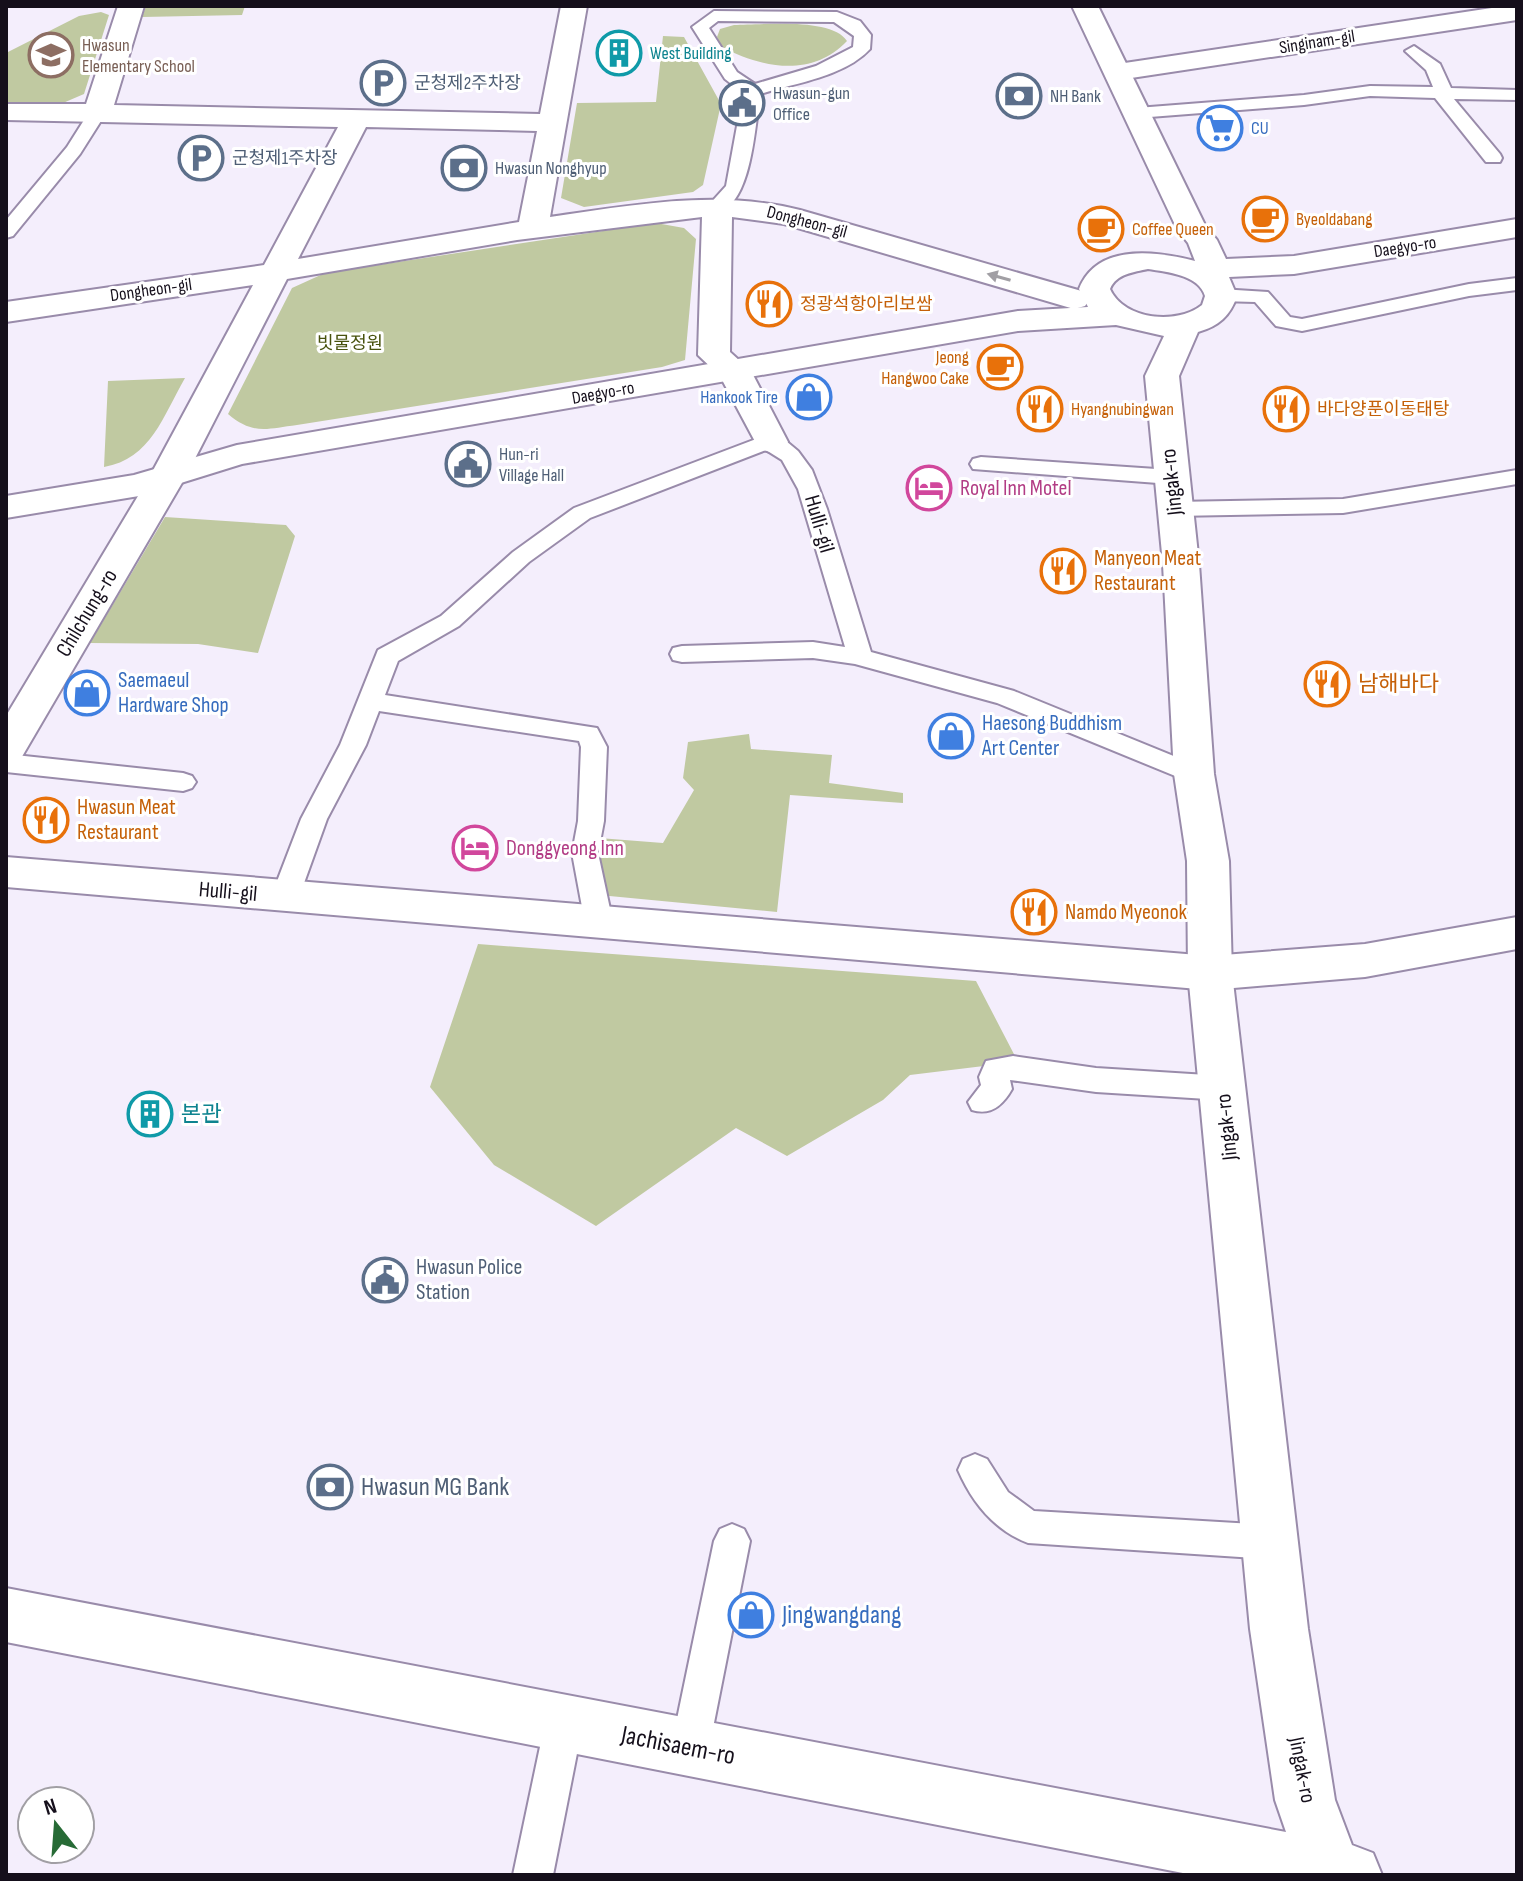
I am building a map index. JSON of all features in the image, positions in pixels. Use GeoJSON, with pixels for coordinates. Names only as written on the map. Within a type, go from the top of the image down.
{"type":"FeatureCollection","features":[{"type":"Feature","properties":{"kind":"street"},"geometry":{"type":"LineString","coordinates":[[97,113],[131,6]]}},
{"type":"Feature","properties":{"kind":"street"},"geometry":{"type":"LineString","coordinates":[[533,228],[574,6]]}},
{"type":"Feature","properties":{"kind":"street"},"geometry":{"type":"LineString","coordinates":[[1035,318],[1133,346],[1209,316],[1219,306],[1203,238],[1192,229],[1085,6]]}},
{"type":"Feature","properties":{"kind":"street","name":"Singinam-gil"},"geometry":{"type":"LineString","coordinates":[[1118,72],[1517,12]]}},
{"type":"Feature","properties":{"kind":"street"},"geometry":{"type":"LineString","coordinates":[[6,112],[550,123]]}},
{"type":"Feature","properties":{"kind":"street"},"geometry":{"type":"LineString","coordinates":[[168,476],[356,120]]}},
{"type":"Feature","properties":{"kind":"street"},"geometry":{"type":"LineString","coordinates":[[717,207],[714,355],[734,371],[771,442]]}},
{"type":"Feature","properties":{"kind":"street","name":"Dongheon-gil"},"geometry":{"type":"LineString","coordinates":[[6,312],[533,228],[717,207],[753,207],[1084,293]]}},
{"type":"Feature","properties":{"kind":"street","name":"Daegyo-ro"},"geometry":{"type":"LineString","coordinates":[[1294,265],[1517,228]]}},
{"type":"Feature","properties":{"kind":"street"},"geometry":{"type":"LineString","coordinates":[[1155,261],[1192,229]]}},
{"type":"Feature","properties":{"kind":"street"},"geometry":{"type":"LineString","coordinates":[[1035,318],[1084,293],[1113,267],[1155,261],[1211,280],[1251,282],[1284,275],[1294,265],[1192,229]]}},
{"type":"Feature","properties":{"kind":"street"},"geometry":{"type":"LineString","coordinates":[[1084,293],[1094,294],[1133,346]]}},
{"type":"Feature","properties":{"kind":"street","name":"Daegyo-ro"},"geometry":{"type":"LineString","coordinates":[[6,507],[119,489],[237,455],[1035,318]]}},
{"type":"Feature","properties":{"kind":"street"},"geometry":{"type":"LineString","coordinates":[[1133,346],[1151,327],[1185,325]]}},
{"type":"Feature","properties":{"kind":"street","name":"Jingak-ro"},"geometry":{"type":"LineString","coordinates":[[1133,346],[1173,493],[1194,774],[1208,861],[1210,973],[1270,1542],[1315,1871]]}},
{"type":"Feature","properties":{"kind":"street","name":"Chilchung-ro"},"geometry":{"type":"LineString","coordinates":[[6,750],[168,476]]}},
{"type":"Feature","properties":{"kind":"street","name":"Hulli-gil"},"geometry":{"type":"LineString","coordinates":[[6,872],[285,897]]}},
{"type":"Feature","properties":{"kind":"street"},"geometry":{"type":"LineString","coordinates":[[285,897],[1210,973],[1336,967],[1406,957],[1517,933]]}},
{"type":"Feature","properties":{"kind":"street","name":"Jachisaem-ro"},"geometry":{"type":"LineString","coordinates":[[6,1615],[1315,1871]]}},
{"type":"Feature","properties":{"kind":"lane"},"geometry":{"type":"LineString","coordinates":[[714,16],[837,17],[854,25],[863,35],[861,49],[844,61],[822,71],[752,91],[731,75],[700,27],[714,16]]}},
{"type":"Feature","properties":{"kind":"lane"},"geometry":{"type":"LineString","coordinates":[[1414,51],[1434,68],[1442,93],[1493,158]]}},
{"type":"Feature","properties":{"kind":"lane"},"geometry":{"type":"LineString","coordinates":[[1284,81],[1304,100]]}},
{"type":"Feature","properties":{"kind":"lane"},"geometry":{"type":"LineString","coordinates":[[717,207],[735,187],[752,91]]}},
{"type":"Feature","properties":{"kind":"lane"},"geometry":{"type":"LineString","coordinates":[[1137,113],[1304,100],[1370,91],[1517,95]]}},
{"type":"Feature","properties":{"kind":"lane"},"geometry":{"type":"LineString","coordinates":[[6,232],[74,150],[97,113]]}},
{"type":"Feature","properties":{"kind":"lane"},"geometry":{"type":"LineString","coordinates":[[1211,280],[1261,296],[1283,322],[1302,325],[1469,290],[1517,284]]}},
{"type":"Feature","properties":{"kind":"lane","name":"Hulli-gil"},"geometry":{"type":"LineString","coordinates":[[285,897],[314,819],[353,745],[387,656],[450,621],[521,557],[582,513],[771,442],[797,466],[814,498],[859,657]]}},
{"type":"Feature","properties":{"kind":"lane"},"geometry":{"type":"LineString","coordinates":[[981,464],[1296,509],[1343,506],[1517,477]]}},
{"type":"Feature","properties":{"kind":"lane"},"geometry":{"type":"LineString","coordinates":[[682,654],[813,650],[859,657],[890,669],[974,687],[1072,720],[1194,774]]}},
{"type":"Feature","properties":{"kind":"lane"},"geometry":{"type":"LineString","coordinates":[[369,701],[588,734],[594,747],[594,762],[591,821],[585,853],[599,923]]}},
{"type":"Feature","properties":{"kind":"lane"},"geometry":{"type":"LineString","coordinates":[[6,763],[183,782]]}},
{"type":"Feature","properties":{"kind":"lane"},"geometry":{"type":"LineString","coordinates":[[983,1102],[997,1089],[996,1069],[1013,1068],[1096,1080],[1223,1088]]}},
{"type":"Feature","properties":{"kind":"lane"},"geometry":{"type":"LineString","coordinates":[[975,1470],[996,1503],[1028,1527],[1270,1542]]}},
{"type":"Feature","properties":{"kind":"lane"},"geometry":{"type":"LineString","coordinates":[[690,1748],[732,1541]]}},
{"type":"Feature","properties":{"kind":"lane"},"geometry":{"type":"LineString","coordinates":[[533,1875],[564,1723]]}},
{"type":"Feature","properties":{"kind":"green space"},"geometry":{"type":"Polygon","coordinates":[[[146,6],[245,6],[242,15],[142,17],[146,6]]]}},
{"type":"Feature","properties":{"kind":"green space","name":"Hwasun Elementary School"},"geometry":{"type":"Polygon","coordinates":[[[101,12],[109,15],[84,94],[63,103],[6,102],[6,53],[79,16],[101,12]]]}},
{"type":"Feature","properties":{"kind":"green space"},"geometry":{"type":"Polygon","coordinates":[[[734,25],[812,25],[839,33],[847,41],[818,61],[786,66],[769,64],[721,47],[717,37],[720,29],[734,25]]]}},
{"type":"Feature","properties":{"kind":"green space"},"geometry":{"type":"Polygon","coordinates":[[[663,36],[684,37],[721,104],[703,185],[693,192],[584,207],[561,198],[577,103],[656,102],[663,36]]]}},
{"type":"Feature","properties":{"kind":"green space","name":"빗물정원"},"geometry":{"type":"Polygon","coordinates":[[[656,223],[684,228],[696,239],[685,360],[662,367],[277,428],[253,428],[228,414],[292,288],[325,273],[656,223]]]}},
{"type":"Feature","properties":{"kind":"green space"},"geometry":{"type":"Polygon","coordinates":[[[185,378],[162,421],[144,445],[133,455],[104,467],[108,381],[185,378]]]}},
{"type":"Feature","properties":{"kind":"green space"},"geometry":{"type":"Polygon","coordinates":[[[165,517],[286,525],[295,536],[258,653],[198,644],[90,643],[165,517]]]}},
{"type":"Feature","properties":{"kind":"green space"},"geometry":{"type":"Polygon","coordinates":[[[749,734],[751,749],[832,755],[829,783],[903,793],[903,803],[790,795],[777,912],[599,895],[599,838],[663,843],[694,790],[683,778],[688,742],[749,734]]]}},
{"type":"Feature","properties":{"kind":"green space"},"geometry":{"type":"Polygon","coordinates":[[[478,944],[976,981],[1016,1058],[992,1065],[910,1075],[883,1100],[787,1156],[736,1128],[596,1226],[494,1165],[430,1087],[478,944]]]}},
{"type":"Feature","properties":{"kind":"place","name":"West Building"},"geometry":{"type":"Point","coordinates":[619,53]}},
{"type":"Feature","properties":{"kind":"place","name":"Hwasun Elementary School"},"geometry":{"type":"Point","coordinates":[51,55]}},
{"type":"Feature","properties":{"kind":"place","name":"군청제2주차장"},"geometry":{"type":"Point","coordinates":[383,83]}},
{"type":"Feature","properties":{"kind":"place","name":"NH Bank"},"geometry":{"type":"Point","coordinates":[1019,96]}},
{"type":"Feature","properties":{"kind":"place","name":"Hwasun-gun Office"},"geometry":{"type":"Point","coordinates":[742,103]}},
{"type":"Feature","properties":{"kind":"place","name":"CU"},"geometry":{"type":"Point","coordinates":[1220,128]}},
{"type":"Feature","properties":{"kind":"place","name":"군청제1주차장"},"geometry":{"type":"Point","coordinates":[201,158]}},
{"type":"Feature","properties":{"kind":"place","name":"Hwasun Nonghyup"},"geometry":{"type":"Point","coordinates":[464,168]}},
{"type":"Feature","properties":{"kind":"place","name":"Byeoldabang"},"geometry":{"type":"Point","coordinates":[1265,219]}},
{"type":"Feature","properties":{"kind":"place","name":"Coffee Queen"},"geometry":{"type":"Point","coordinates":[1101,229]}},
{"type":"Feature","properties":{"kind":"place","name":"정광석항아리보쌈"},"geometry":{"type":"Point","coordinates":[769,304]}},
{"type":"Feature","properties":{"kind":"place","name":"Jeong Hangwoo Cake"},"geometry":{"type":"Point","coordinates":[1000,367]}},
{"type":"Feature","properties":{"kind":"place","name":"Hankook Tire"},"geometry":{"type":"Point","coordinates":[809,397]}},
{"type":"Feature","properties":{"kind":"place","name":"Hyangnubingwan"},"geometry":{"type":"Point","coordinates":[1040,409]}},
{"type":"Feature","properties":{"kind":"place","name":"바다양푼이동태탕"},"geometry":{"type":"Point","coordinates":[1286,409]}},
{"type":"Feature","properties":{"kind":"place","name":"Hun-ri Village Hall"},"geometry":{"type":"Point","coordinates":[468,464]}},
{"type":"Feature","properties":{"kind":"place","name":"Royal Inn Motel"},"geometry":{"type":"Point","coordinates":[929,488]}},
{"type":"Feature","properties":{"kind":"place","name":"Manyeon Meat Restaurant"},"geometry":{"type":"Point","coordinates":[1063,571]}},
{"type":"Feature","properties":{"kind":"place","name":"남해바다"},"geometry":{"type":"Point","coordinates":[1327,684]}},
{"type":"Feature","properties":{"kind":"place","name":"Saemaeul Hardware Shop"},"geometry":{"type":"Point","coordinates":[87,693]}},
{"type":"Feature","properties":{"kind":"place","name":"Haesong Buddhism Art Center"},"geometry":{"type":"Point","coordinates":[951,736]}},
{"type":"Feature","properties":{"kind":"place","name":"Hwasun Meat Restaurant"},"geometry":{"type":"Point","coordinates":[46,820]}},
{"type":"Feature","properties":{"kind":"place","name":"Donggyeong Inn"},"geometry":{"type":"Point","coordinates":[475,848]}},
{"type":"Feature","properties":{"kind":"place","name":"Namdo Myeonok"},"geometry":{"type":"Point","coordinates":[1034,912]}},
{"type":"Feature","properties":{"kind":"place","name":"본관"},"geometry":{"type":"Point","coordinates":[150,1114]}},
{"type":"Feature","properties":{"kind":"place","name":"Hwasun Police Station"},"geometry":{"type":"Point","coordinates":[385,1280]}},
{"type":"Feature","properties":{"kind":"place","name":"Hwasun MG Bank"},"geometry":{"type":"Point","coordinates":[330,1487]}},
{"type":"Feature","properties":{"kind":"place","name":"Jingwangdang"},"geometry":{"type":"Point","coordinates":[751,1615]}}]}
